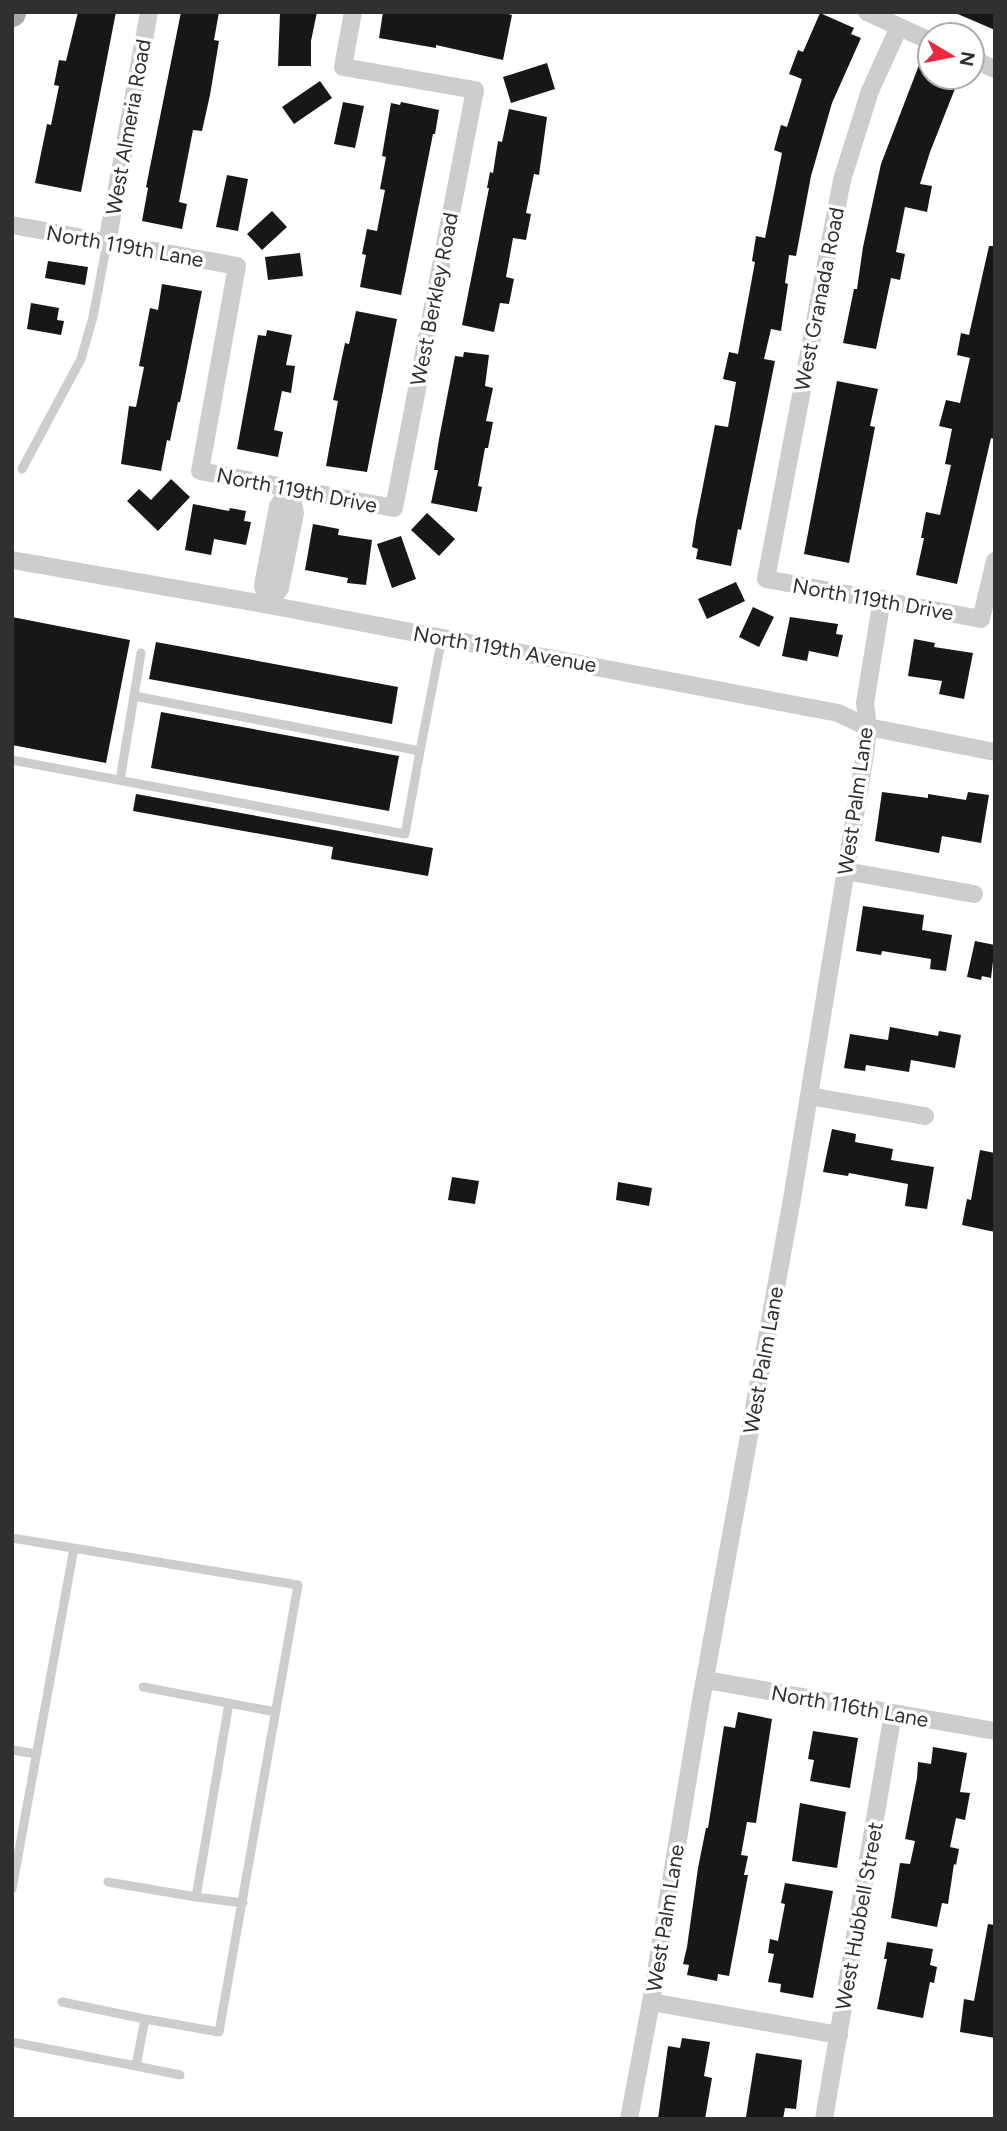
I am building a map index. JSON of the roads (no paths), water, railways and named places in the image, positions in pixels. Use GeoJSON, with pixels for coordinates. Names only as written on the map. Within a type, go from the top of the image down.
{"type":"FeatureCollection","features":[{"type":"Feature","properties":{"kind":"street","name":"West Almeria Road"},"geometry":{"type":"LineString","coordinates":[[107,243],[149,12]]}},
{"type":"Feature","properties":{"kind":"street","name":"West Berkley Road"},"geometry":{"type":"LineString","coordinates":[[353,12],[343,66],[475,90],[394,508]]}},
{"type":"Feature","properties":{"kind":"street"},"geometry":{"type":"LineString","coordinates":[[867,12],[916,35]]}},
{"type":"Feature","properties":{"kind":"street","name":"West Granada Road"},"geometry":{"type":"LineString","coordinates":[[766,579],[842,180],[870,91],[899,27]]}},
{"type":"Feature","properties":{"kind":"street","name":"North 119th Lane"},"geometry":{"type":"LineString","coordinates":[[12,225],[237,266],[200,471]]}},
{"type":"Feature","properties":{"kind":"street","name":"North 119th Drive"},"geometry":{"type":"LineString","coordinates":[[200,471],[394,508]]}},
{"type":"Feature","properties":{"kind":"street"},"geometry":{"type":"LineString","coordinates":[[269,605],[280,588],[295,513],[290,488]]}},
{"type":"Feature","properties":{"kind":"street","name":"North 119th Avenue"},"geometry":{"type":"LineString","coordinates":[[12,561],[269,605],[838,713],[868,727],[995,752]]}},
{"type":"Feature","properties":{"kind":"street","name":"North 119th Drive"},"geometry":{"type":"LineString","coordinates":[[766,579],[981,619],[995,561]]}},
{"type":"Feature","properties":{"kind":"street","name":"West Palm Lane"},"geometry":{"type":"LineString","coordinates":[[629,2119],[809,1096],[868,727],[865,703],[882,599]]}},
{"type":"Feature","properties":{"kind":"street"},"geometry":{"type":"LineString","coordinates":[[846,871],[974,894]]}},
{"type":"Feature","properties":{"kind":"street"},"geometry":{"type":"LineString","coordinates":[[809,1096],[925,1116]]}},
{"type":"Feature","properties":{"kind":"street","name":"North 116th Lane"},"geometry":{"type":"LineString","coordinates":[[706,1680],[995,1731]]}},
{"type":"Feature","properties":{"kind":"street","name":"West Hubbell Street"},"geometry":{"type":"LineString","coordinates":[[824,2119],[893,1713]]}},
{"type":"Feature","properties":{"kind":"street"},"geometry":{"type":"LineString","coordinates":[[651,2002],[839,2035]]}},
{"type":"Feature","properties":{"kind":"lane"},"geometry":{"type":"LineString","coordinates":[[22,469],[81,359],[93,317],[107,243]]}},
{"type":"Feature","properties":{"kind":"lane"},"geometry":{"type":"LineString","coordinates":[[12,760],[405,834],[442,638]]}},
{"type":"Feature","properties":{"kind":"lane"},"geometry":{"type":"LineString","coordinates":[[120,780],[141,653]]}},
{"type":"Feature","properties":{"kind":"lane"},"geometry":{"type":"LineString","coordinates":[[134,695],[420,751]]}},
{"type":"Feature","properties":{"kind":"lane"},"geometry":{"type":"LineString","coordinates":[[12,1538],[298,1585],[219,2032],[62,2002]]}},
{"type":"Feature","properties":{"kind":"lane"},"geometry":{"type":"LineString","coordinates":[[12,1889],[74,1548]]}},
{"type":"Feature","properties":{"kind":"lane"},"geometry":{"type":"LineString","coordinates":[[143,1687],[276,1712]]}},
{"type":"Feature","properties":{"kind":"lane"},"geometry":{"type":"LineString","coordinates":[[196,1897],[229,1703]]}},
{"type":"Feature","properties":{"kind":"lane"},"geometry":{"type":"LineString","coordinates":[[12,1750],[37,1754]]}},
{"type":"Feature","properties":{"kind":"lane"},"geometry":{"type":"LineString","coordinates":[[108,1882],[243,1903]]}},
{"type":"Feature","properties":{"kind":"lane"},"geometry":{"type":"LineString","coordinates":[[136,2066],[145,2019]]}},
{"type":"Feature","properties":{"kind":"lane"},"geometry":{"type":"LineString","coordinates":[[12,2042],[180,2075]]}}]}
